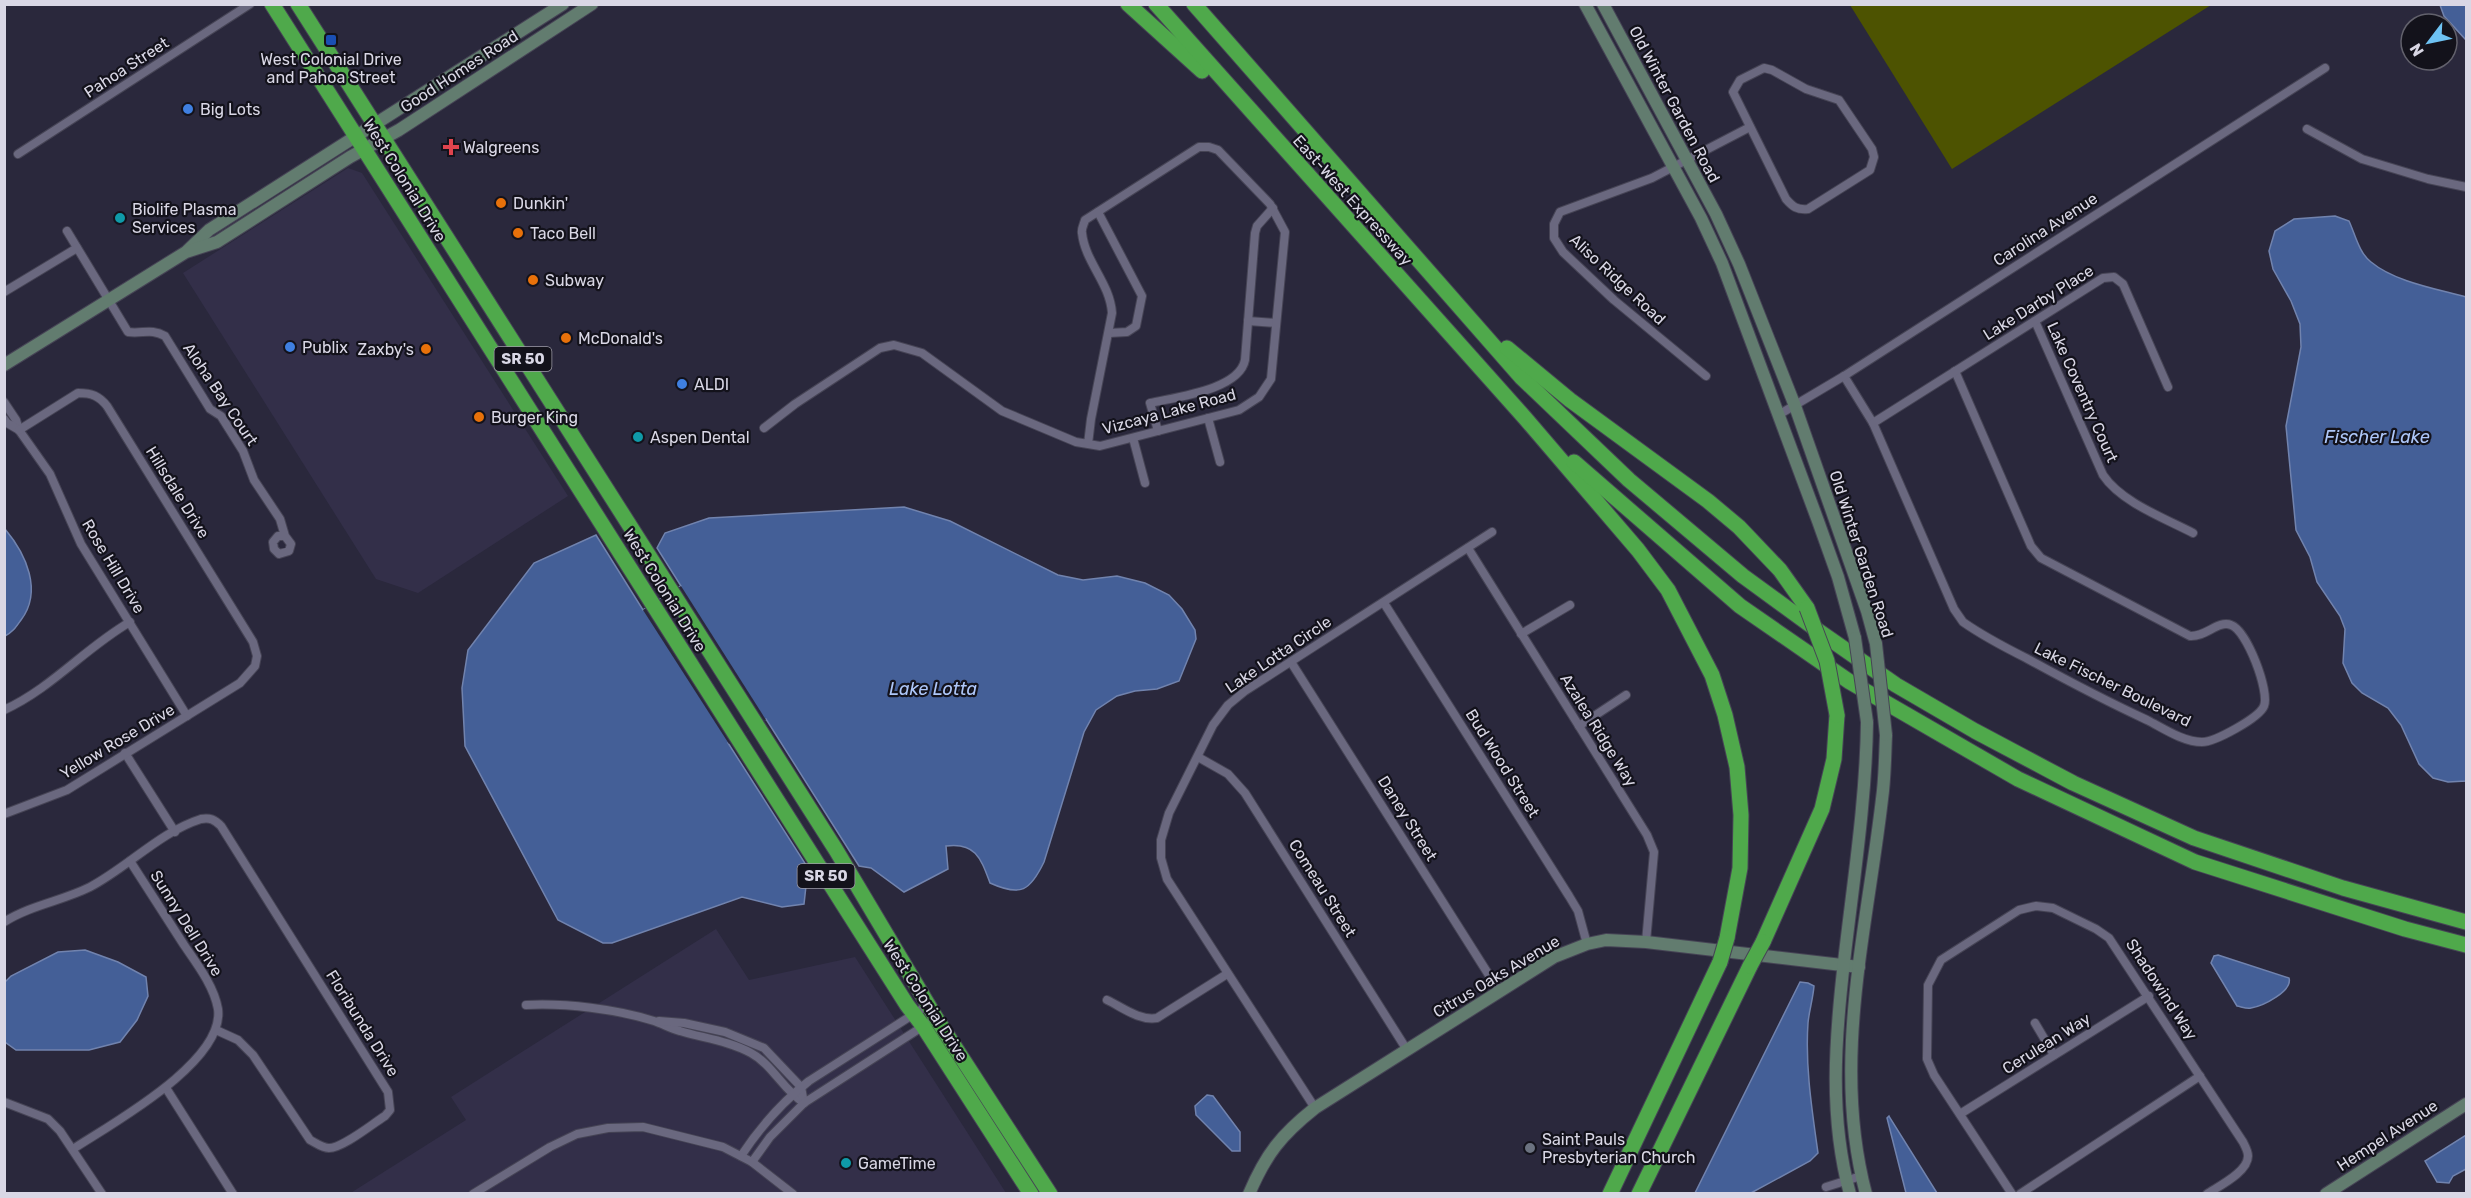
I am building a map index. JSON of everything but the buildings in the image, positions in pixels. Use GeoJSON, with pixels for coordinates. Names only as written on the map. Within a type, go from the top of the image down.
{"type":"FeatureCollection","features":[{"type":"Feature","properties":{"kind":"highway","name":"West Colonial Drive"},"geometry":{"type":"LineString","coordinates":[[272,4],[738,738],[925,1016],[1050,1194]]}},
{"type":"Feature","properties":{"kind":"highway","name":"West Colonial Drive"},"geometry":{"type":"LineString","coordinates":[[298,4],[836,850],[925,1016],[1030,1194]]}},
{"type":"Feature","properties":{"kind":"highway"},"geometry":{"type":"LineString","coordinates":[[1128,4],[1184,53],[1237,106],[1252,113]]}},
{"type":"Feature","properties":{"kind":"highway","name":"East-West Expressway"},"geometry":{"type":"LineString","coordinates":[[1156,4],[1525,418]]}},
{"type":"Feature","properties":{"kind":"highway","name":"East-West Expressway"},"geometry":{"type":"LineString","coordinates":[[1194,4],[1446,290]]}},
{"type":"Feature","properties":{"kind":"highway"},"geometry":{"type":"LineString","coordinates":[[1446,290],[1531,369],[1708,501],[1739,527],[1780,570],[1807,608],[1827,661],[1837,715],[1834,759],[1821,809],[1763,942],[1639,1194]]}},
{"type":"Feature","properties":{"kind":"highway"},"geometry":{"type":"LineString","coordinates":[[1446,290],[1521,377],[1629,480],[1743,576],[1896,685],[1975,731],[2073,783],[2194,838],[2343,888],[2466,922]]}},
{"type":"Feature","properties":{"kind":"highway"},"geometry":{"type":"LineString","coordinates":[[455,293],[475,303],[502,326]]}},
{"type":"Feature","properties":{"kind":"highway"},"geometry":{"type":"LineString","coordinates":[[1525,418],[1638,550],[1668,590],[1712,675],[1725,715],[1737,766],[1741,815],[1740,868],[1727,938],[1720,962],[1610,1194]]}},
{"type":"Feature","properties":{"kind":"highway"},"geometry":{"type":"LineString","coordinates":[[1525,418],[1740,606],[1850,682],[2008,774],[2195,862],[2405,929],[2466,945]]}},
{"type":"Feature","properties":{"kind":"highway"},"geometry":{"type":"LineString","coordinates":[[603,526],[622,514]]}},
{"type":"Feature","properties":{"kind":"main road","name":"Good Homes Road"},"geometry":{"type":"LineString","coordinates":[[360,143],[375,125],[563,4]]}},
{"type":"Feature","properties":{"kind":"main road","name":"Good Homes Road"},"geometry":{"type":"LineString","coordinates":[[4,365],[186,252],[209,230],[360,143],[383,138],[592,4]]}},
{"type":"Feature","properties":{"kind":"main road","name":"Old Winter Garden Road"},"geometry":{"type":"LineString","coordinates":[[1585,4],[1722,263],[1780,414],[1838,578],[1855,638],[1867,722],[1866,767],[1836,1025],[1834,1072],[1837,1123],[1850,1194]]}},
{"type":"Feature","properties":{"kind":"main road","name":"Old Winter Garden Road"},"geometry":{"type":"LineString","coordinates":[[1603,4],[1716,214],[1739,264],[1794,406],[1867,611],[1876,644],[1886,735],[1883,796],[1852,1013],[1850,1069],[1861,1176],[1866,1194]]}},
{"type":"Feature","properties":{"kind":"main road","name":"Citrus Oaks Avenue"},"geometry":{"type":"LineString","coordinates":[[1250,1194],[1259,1171],[1275,1144],[1289,1128],[1315,1108],[1554,957],[1587,944],[1606,940],[1646,942],[1859,967]]}},
{"type":"Feature","properties":{"kind":"main road","name":"Hempel Avenue"},"geometry":{"type":"LineString","coordinates":[[2332,1192],[2466,1104]]}},
{"type":"Feature","properties":{"kind":"street","name":"Pahoa Street"},"geometry":{"type":"LineString","coordinates":[[18,154],[250,4]]}},
{"type":"Feature","properties":{"kind":"street"},"geometry":{"type":"LineString","coordinates":[[1764,68],[1772,70],[1806,89],[1839,100],[1872,149],[1874,164],[1870,170],[1808,209],[1800,210],[1792,207],[1786,199],[1750,127],[1733,92],[1735,86],[1740,80],[1757,70],[1764,68]]}},
{"type":"Feature","properties":{"kind":"street","name":"Carolina Avenue"},"geometry":{"type":"LineString","coordinates":[[1780,414],[1844,376],[2325,68]]}},
{"type":"Feature","properties":{"kind":"street","name":"Aliso Ridge Road"},"geometry":{"type":"LineString","coordinates":[[1706,376],[1614,300],[1563,252],[1554,238],[1554,224],[1560,212],[1652,178],[1750,127]]}},
{"type":"Feature","properties":{"kind":"street"},"geometry":{"type":"LineString","coordinates":[[2307,129],[2362,159],[2428,179],[2466,187]]}},
{"type":"Feature","properties":{"kind":"street","name":"Vizcaya Lake Road"},"geometry":{"type":"LineString","coordinates":[[764,428],[795,404],[880,348],[894,345],[922,353],[1002,411],[1058,435],[1088,444],[1100,446],[1239,410],[1259,397],[1271,379],[1285,232],[1273,208],[1218,150],[1198,147],[1085,220],[1081,232],[1087,250],[1111,298],[1112,313],[1109,333]]}},
{"type":"Feature","properties":{"kind":"street"},"geometry":{"type":"LineString","coordinates":[[1158,431],[1150,404],[1220,385],[1239,374],[1245,360],[1255,233],[1257,226],[1273,208]]}},
{"type":"Feature","properties":{"kind":"street"},"geometry":{"type":"LineString","coordinates":[[1088,444],[1109,333],[1126,332],[1136,326],[1142,296],[1098,212]]}},
{"type":"Feature","properties":{"kind":"street"},"geometry":{"type":"LineString","coordinates":[[67,231],[109,300]]}},
{"type":"Feature","properties":{"kind":"street"},"geometry":{"type":"LineString","coordinates":[[4,292],[77,248]]}},
{"type":"Feature","properties":{"kind":"street","name":"Lake Darby Place"},"geometry":{"type":"LineString","coordinates":[[1873,423],[2103,278],[2114,277],[2123,284],[2168,387]]}},
{"type":"Feature","properties":{"kind":"street","name":"Aloha Bay Court"},"geometry":{"type":"LineString","coordinates":[[109,300],[128,332],[139,334],[155,331],[165,336],[210,409],[220,416],[243,450],[254,480],[280,519],[285,536]]}},
{"type":"Feature","properties":{"kind":"street"},"geometry":{"type":"LineString","coordinates":[[1248,321],[1276,323]]}},
{"type":"Feature","properties":{"kind":"street","name":"Lake Coventry Court"},"geometry":{"type":"LineString","coordinates":[[2035,321],[2103,475],[2111,487],[2123,496],[2193,534]]}},
{"type":"Feature","properties":{"kind":"street","name":"Lake Fischer Boulevard"},"geometry":{"type":"LineString","coordinates":[[1844,376],[1873,423],[1954,609],[1963,622],[2091,694],[2185,738],[2202,742],[2218,738],[2259,712],[2265,705],[2265,695],[2254,657],[2238,629],[2230,624],[2219,625],[2200,637],[2190,636],[2050,565],[2041,558],[2031,546],[1955,371]]}},
{"type":"Feature","properties":{"kind":"street","name":"Hillsdale Drive"},"geometry":{"type":"LineString","coordinates":[[19,430],[78,393],[90,393],[100,398],[253,642],[257,656],[255,666],[240,682]]}},
{"type":"Feature","properties":{"kind":"street","name":"Rose Hill Drive"},"geometry":{"type":"LineString","coordinates":[[4,402],[16,420],[19,430],[50,474],[81,544],[188,716]]}},
{"type":"Feature","properties":{"kind":"street"},"geometry":{"type":"LineString","coordinates":[[1208,418],[1220,462]]}},
{"type":"Feature","properties":{"kind":"street","name":"Rose Hill Drive"},"geometry":{"type":"LineString","coordinates":[[4,419],[19,430]]}},
{"type":"Feature","properties":{"kind":"street"},"geometry":{"type":"LineString","coordinates":[[1133,438],[1145,483]]}},
{"type":"Feature","properties":{"kind":"street","name":"Lake Lotta Circle"},"geometry":{"type":"LineString","coordinates":[[1315,1108],[1167,879],[1161,858],[1161,840],[1169,813],[1213,725],[1228,705],[1245,691],[1492,532]]}},
{"type":"Feature","properties":{"kind":"street","name":"Azalea Ridge Way"},"geometry":{"type":"LineString","coordinates":[[1468,548],[1647,835],[1654,852],[1646,942]]}},
{"type":"Feature","properties":{"kind":"street","name":"Bud Wood Street"},"geometry":{"type":"LineString","coordinates":[[1384,603],[1578,911],[1587,944]]}},
{"type":"Feature","properties":{"kind":"street"},"geometry":{"type":"LineString","coordinates":[[1521,634],[1570,605]]}},
{"type":"Feature","properties":{"kind":"street"},"geometry":{"type":"LineString","coordinates":[[4,710],[34,696],[109,635],[130,622]]}},
{"type":"Feature","properties":{"kind":"street","name":"Daney Street"},"geometry":{"type":"LineString","coordinates":[[1291,662],[1499,991]]}},
{"type":"Feature","properties":{"kind":"street","name":"Yellow Rose Drive"},"geometry":{"type":"LineString","coordinates":[[4,814],[67,790],[240,682]]}},
{"type":"Feature","properties":{"kind":"street"},"geometry":{"type":"LineString","coordinates":[[1579,726],[1626,695]]}},
{"type":"Feature","properties":{"kind":"street"},"geometry":{"type":"LineString","coordinates":[[4,922],[40,904],[69,896],[91,886],[175,832],[125,753]]}},
{"type":"Feature","properties":{"kind":"street","name":"Comeau Street"},"geometry":{"type":"LineString","coordinates":[[1198,757],[1228,774],[1245,793],[1407,1050]]}},
{"type":"Feature","properties":{"kind":"street","name":"Floribunda Drive"},"geometry":{"type":"LineString","coordinates":[[175,832],[207,818],[215,820],[221,826],[388,1092],[390,1110],[385,1116],[339,1145],[331,1148],[321,1146],[310,1140],[254,1055],[238,1040],[216,1030]]}},
{"type":"Feature","properties":{"kind":"street","name":"Sunny Dell Drive"},"geometry":{"type":"LineString","coordinates":[[130,861],[205,978],[218,1011],[216,1030]]}},
{"type":"Feature","properties":{"kind":"street","name":"Shadowind Way"},"geometry":{"type":"LineString","coordinates":[[2012,1194],[1934,1075],[1928,1059],[1928,985],[1941,960],[2019,910],[2036,906],[2053,909],[2096,929],[2109,938],[2120,951],[2243,1142],[2248,1154],[2246,1164],[2213,1192]]}},
{"type":"Feature","properties":{"kind":"street"},"geometry":{"type":"LineString","coordinates":[[1107,1000],[1138,1016],[1157,1018],[1227,974]]}},
{"type":"Feature","properties":{"kind":"street","name":"Cerulean Way"},"geometry":{"type":"LineString","coordinates":[[1960,1114],[2149,996]]}},
{"type":"Feature","properties":{"kind":"street"},"geometry":{"type":"LineString","coordinates":[[526,1005],[566,1005],[656,1021],[678,1031],[732,1045],[752,1053],[774,1072],[791,1095],[804,1103]]}},
{"type":"Feature","properties":{"kind":"street"},"geometry":{"type":"LineString","coordinates":[[741,1156],[761,1126],[801,1087],[925,1016]]}},
{"type":"Feature","properties":{"kind":"street"},"geometry":{"type":"LineString","coordinates":[[752,1162],[770,1137],[804,1103],[925,1016]]}},
{"type":"Feature","properties":{"kind":"street"},"geometry":{"type":"LineString","coordinates":[[656,1021],[666,1020],[725,1032],[764,1048],[777,1059],[801,1087],[804,1103]]}},
{"type":"Feature","properties":{"kind":"street"},"geometry":{"type":"LineString","coordinates":[[2035,1023],[2054,1055]]}},
{"type":"Feature","properties":{"kind":"street"},"geometry":{"type":"LineString","coordinates":[[73,1149],[166,1088],[184,1073],[216,1030]]}},
{"type":"Feature","properties":{"kind":"street"},"geometry":{"type":"LineString","coordinates":[[2020,1194],[2200,1076]]}},
{"type":"Feature","properties":{"kind":"street"},"geometry":{"type":"LineString","coordinates":[[166,1088],[233,1194]]}},
{"type":"Feature","properties":{"kind":"street"},"geometry":{"type":"LineString","coordinates":[[4,1102],[48,1119],[73,1149],[102,1194]]}},
{"type":"Feature","properties":{"kind":"street"},"geometry":{"type":"LineString","coordinates":[[473,1194],[549,1147],[578,1134],[608,1128],[643,1127],[723,1148],[741,1156],[793,1194]]}},
{"type":"Feature","properties":{"kind":"street"},"geometry":{"type":"LineString","coordinates":[[1826,1187],[1861,1176]]}},
{"type":"Feature","properties":{"kind":"shaded area"},"geometry":{"type":"Polygon","coordinates":[[[348,168],[362,173],[568,496],[418,593],[376,579],[183,273],[348,168]]]}},
{"type":"Feature","properties":{"kind":"shaded area"},"geometry":{"type":"Polygon","coordinates":[[[716,929],[749,980],[855,957],[1006,1193],[349,1194],[466,1120],[451,1097],[716,929]]]}},
{"type":"Feature","properties":{"kind":"green space"},"geometry":{"type":"Polygon","coordinates":[[[1850,5],[2211,5],[1952,169],[1850,5]]]}},
{"type":"Feature","properties":{"kind":"water"},"geometry":{"type":"Polygon","coordinates":[[[2440,5],[2466,5],[2466,40],[2459,32],[2459,12],[2443,12],[2440,5]]]}},
{"type":"Feature","properties":{"kind":"water","name":"Fischer Lake"},"geometry":{"type":"Polygon","coordinates":[[[2335,216],[2349,221],[2363,254],[2381,269],[2417,284],[2466,297],[2466,781],[2448,782],[2433,778],[2419,764],[2401,725],[2388,708],[2362,693],[2352,683],[2343,663],[2345,629],[2340,616],[2317,582],[2310,557],[2296,530],[2286,426],[2301,347],[2300,324],[2291,301],[2273,269],[2269,251],[2275,231],[2294,219],[2335,216]]]}},
{"type":"Feature","properties":{"kind":"water","name":"Lake Lotta"},"geometry":{"type":"Polygon","coordinates":[[[904,507],[950,521],[1058,575],[1083,580],[1117,576],[1145,583],[1169,595],[1182,609],[1195,630],[1196,639],[1179,681],[1157,689],[1135,691],[1117,696],[1096,710],[1084,732],[1044,862],[1029,885],[1023,889],[1010,890],[990,883],[976,854],[956,845],[946,846],[948,869],[904,892],[871,868],[859,866],[766,719],[728,743],[808,868],[814,883],[806,886],[804,904],[782,907],[742,897],[612,943],[603,943],[558,920],[465,746],[462,688],[468,650],[534,563],[596,535],[643,610],[681,586],[657,548],[665,533],[709,518],[904,507]]]}},
{"type":"Feature","properties":{"kind":"water"},"geometry":{"type":"Polygon","coordinates":[[[5,529],[25,561],[31,585],[31,597],[21,620],[5,636],[5,529]]]}},
{"type":"Feature","properties":{"kind":"water"},"geometry":{"type":"Polygon","coordinates":[[[85,950],[118,962],[146,977],[148,996],[137,1020],[120,1042],[89,1050],[16,1050],[5,1042],[5,982],[11,976],[58,952],[85,950]]]}},
{"type":"Feature","properties":{"kind":"water"},"geometry":{"type":"Polygon","coordinates":[[[2218,955],[2289,978],[2289,983],[2282,993],[2263,1004],[2249,1008],[2237,1006],[2211,963],[2214,956],[2218,955]]]}},
{"type":"Feature","properties":{"kind":"water"},"geometry":{"type":"Polygon","coordinates":[[[1800,982],[1814,986],[1808,1023],[1807,1055],[1818,1153],[1810,1161],[1751,1193],[1695,1193],[1800,982]]]}},
{"type":"Feature","properties":{"kind":"water"},"geometry":{"type":"Polygon","coordinates":[[[1207,1095],[1213,1096],[1240,1132],[1240,1151],[1232,1151],[1196,1115],[1195,1106],[1207,1095]]]}},
{"type":"Feature","properties":{"kind":"water"},"geometry":{"type":"Polygon","coordinates":[[[1889,1116],[1937,1193],[1906,1193],[1887,1118],[1889,1116]]]}},
{"type":"Feature","properties":{"kind":"water"},"geometry":{"type":"Polygon","coordinates":[[[2466,1135],[2466,1169],[2453,1176],[2449,1183],[2437,1182],[2425,1161],[2466,1135]]]}},
{"type":"Feature","properties":{"kind":"pier"},"geometry":{"type":"Polygon","coordinates":[[[681,586],[766,720],[729,744],[643,610],[681,586]]]}},
{"type":"Feature","properties":{"kind":"place","name":"West Colonial Drive and Pahoa Street"},"geometry":{"type":"Point","coordinates":[331,40]}},
{"type":"Feature","properties":{"kind":"place","name":"Big Lots"},"geometry":{"type":"Point","coordinates":[188,109]}},
{"type":"Feature","properties":{"kind":"place","name":"Walgreens"},"geometry":{"type":"Point","coordinates":[451,147]}},
{"type":"Feature","properties":{"kind":"place","name":"Dunkin'"},"geometry":{"type":"Point","coordinates":[501,203]}},
{"type":"Feature","properties":{"kind":"place","name":"Biolife Plasma Services"},"geometry":{"type":"Point","coordinates":[120,218]}},
{"type":"Feature","properties":{"kind":"place","name":"Taco Bell"},"geometry":{"type":"Point","coordinates":[518,233]}},
{"type":"Feature","properties":{"kind":"place","name":"Subway"},"geometry":{"type":"Point","coordinates":[533,280]}},
{"type":"Feature","properties":{"kind":"place","name":"McDonald's"},"geometry":{"type":"Point","coordinates":[566,338]}},
{"type":"Feature","properties":{"kind":"place","name":"Publix"},"geometry":{"type":"Point","coordinates":[290,347]}},
{"type":"Feature","properties":{"kind":"place","name":"Zaxby's"},"geometry":{"type":"Point","coordinates":[426,349]}},
{"type":"Feature","properties":{"kind":"place","name":"ALDI"},"geometry":{"type":"Point","coordinates":[682,384]}},
{"type":"Feature","properties":{"kind":"place","name":"Burger King"},"geometry":{"type":"Point","coordinates":[479,417]}},
{"type":"Feature","properties":{"kind":"place","name":"Aspen Dental"},"geometry":{"type":"Point","coordinates":[638,437]}},
{"type":"Feature","properties":{"kind":"place","name":"Saint Pauls Presbyterian Church"},"geometry":{"type":"Point","coordinates":[1530,1148]}},
{"type":"Feature","properties":{"kind":"place","name":"GameTime"},"geometry":{"type":"Point","coordinates":[846,1163]}}]}
